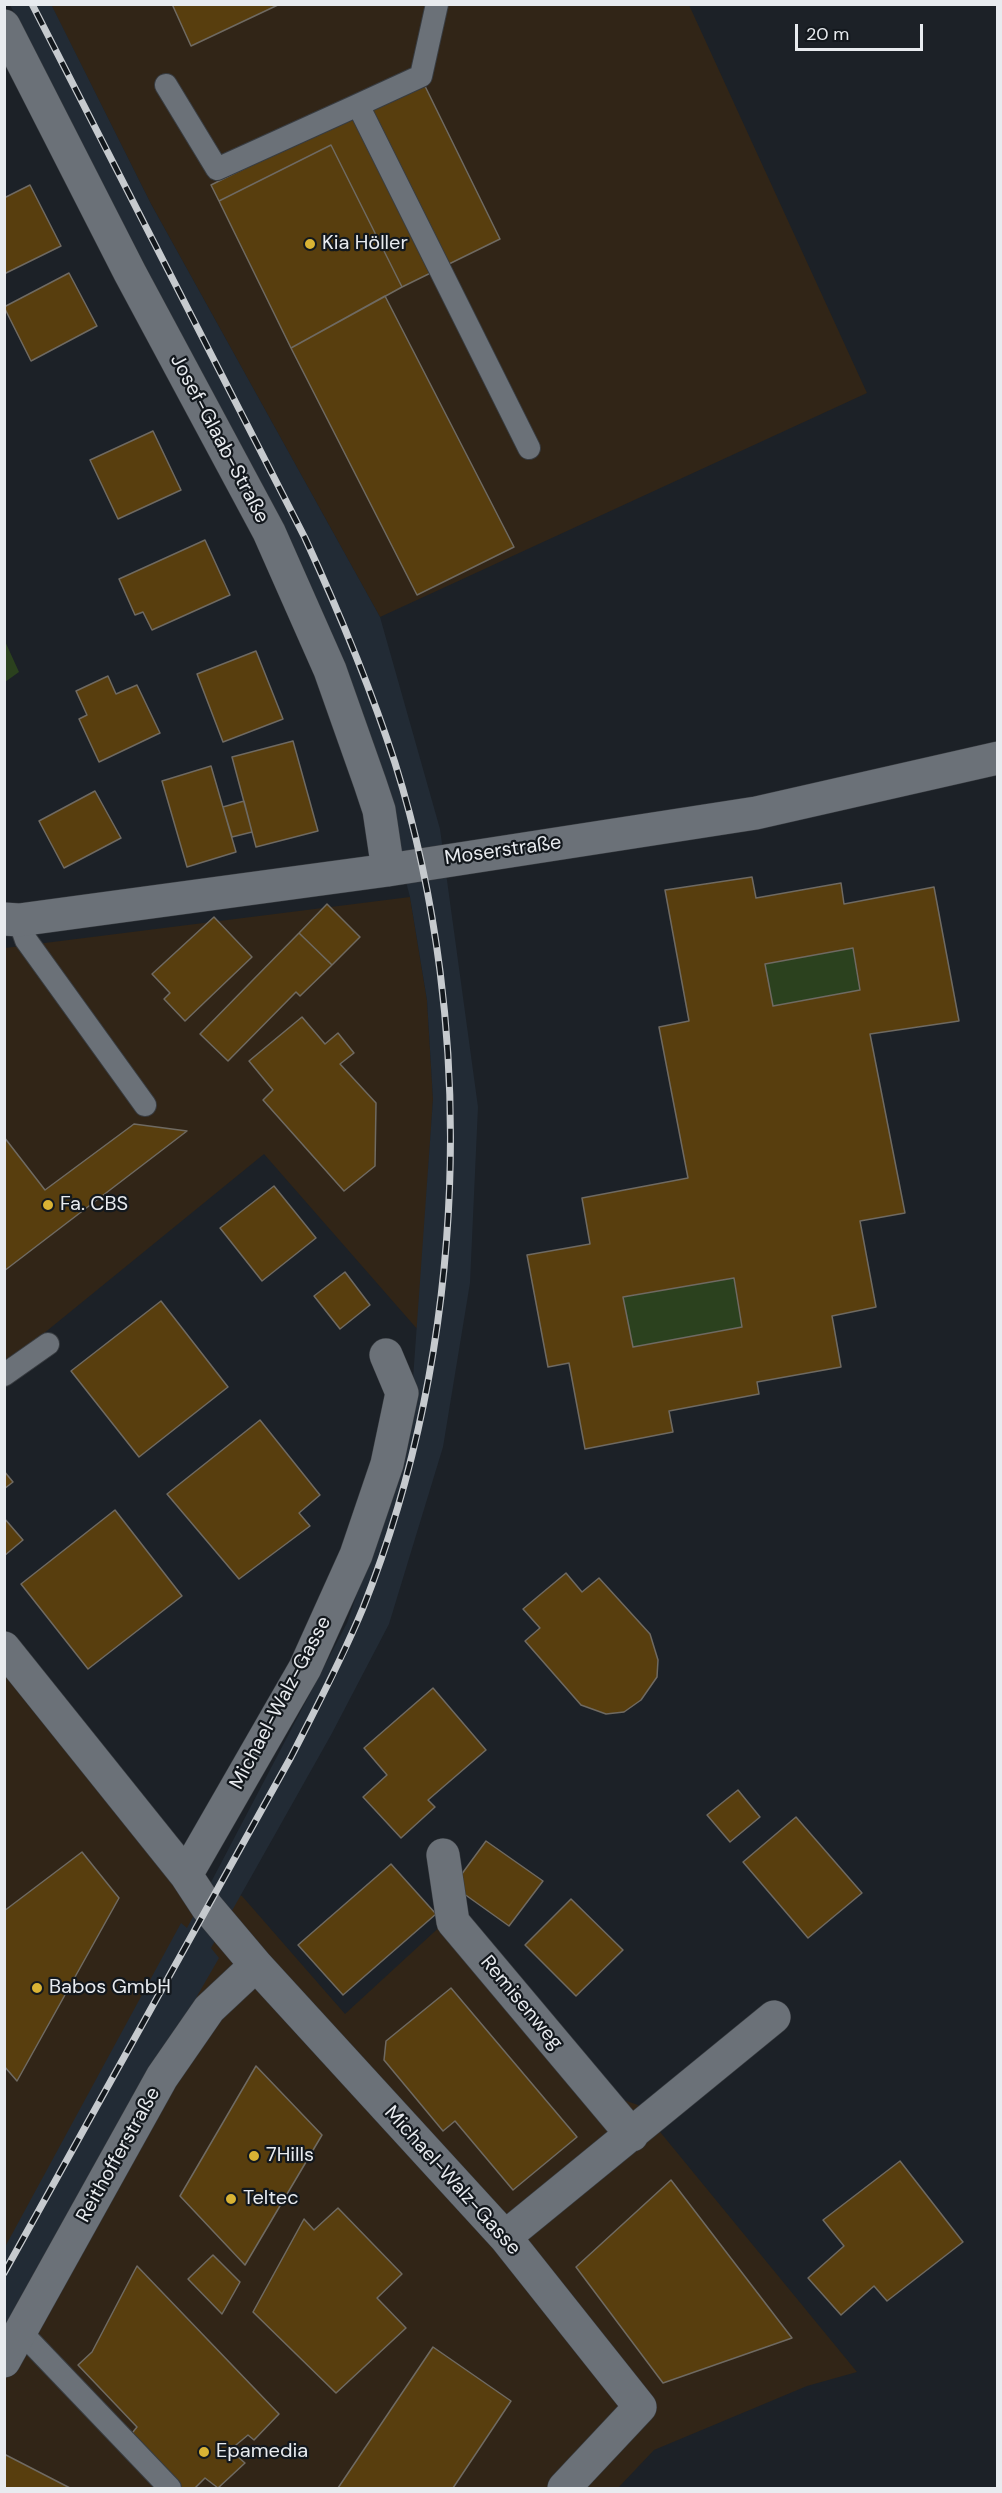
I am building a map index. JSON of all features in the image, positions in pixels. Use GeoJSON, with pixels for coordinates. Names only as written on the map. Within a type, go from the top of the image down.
{"type":"FeatureCollection","features":[{"type":"Feature","properties":{"kind":"street","name":"Josef-Glaab-Straße"},"geometry":{"type":"LineString","coordinates":[[4,26],[130,273],[269,532],[330,670],[380,810],[388,870]]}},
{"type":"Feature","properties":{"kind":"street","name":"Moserstraße"},"geometry":{"type":"LineString","coordinates":[[12,920],[388,870],[756,813],[998,758]]}},
{"type":"Feature","properties":{"kind":"street","name":"Michael-Walz-Gasse"},"geometry":{"type":"LineString","coordinates":[[186,1875],[305,1668],[356,1555],[387,1464],[402,1393],[386,1355]]}},
{"type":"Feature","properties":{"kind":"street","name":"Michael-Walz-Gasse"},"geometry":{"type":"LineString","coordinates":[[4,1648],[186,1875],[207,1907],[256,1965],[505,2237],[640,2407],[564,2488]]}},
{"type":"Feature","properties":{"kind":"street","name":"Remisenweg"},"geometry":{"type":"LineString","coordinates":[[443,1855],[453,1922],[632,2135]]}},
{"type":"Feature","properties":{"kind":"street","name":"Reithofferstraße"},"geometry":{"type":"LineString","coordinates":[[4,2361],[162,2078],[209,2009],[256,1965]]}},
{"type":"Feature","properties":{"kind":"street"},"geometry":{"type":"LineString","coordinates":[[505,2237],[774,2017]]}},
{"type":"Feature","properties":{"kind":"lane"},"geometry":{"type":"LineString","coordinates":[[166,85],[217,170],[420,76],[437,4]]}},
{"type":"Feature","properties":{"kind":"lane"},"geometry":{"type":"LineString","coordinates":[[358,105],[529,448]]}},
{"type":"Feature","properties":{"kind":"lane"},"geometry":{"type":"LineString","coordinates":[[12,920],[145,1105]]}},
{"type":"Feature","properties":{"kind":"lane"},"geometry":{"type":"LineString","coordinates":[[4,1375],[48,1344]]}},
{"type":"Feature","properties":{"kind":"lane"},"geometry":{"type":"LineString","coordinates":[[21,2332],[170,2488]]}},
{"type":"Feature","properties":{"kind":"shaded area"},"geometry":{"type":"Polygon","coordinates":[[[51,4],[151,204],[380,617],[440,829],[478,1107],[470,1283],[443,1447],[389,1624],[331,1735],[211,1948],[219,1958],[5,2330],[5,2247],[181,1923],[187,1928],[347,1623],[390,1497],[412,1393],[433,1099],[427,1000],[410,897],[378,777],[152,279],[10,5],[51,4]]]}},
{"type":"Feature","properties":{"kind":"shaded area"},"geometry":{"type":"Polygon","coordinates":[[[51,5],[689,5],[867,393],[380,617],[151,204],[51,5]]]}},
{"type":"Feature","properties":{"kind":"shaded area"},"geometry":{"type":"Polygon","coordinates":[[[410,897],[427,1000],[433,1099],[418,1330],[264,1154],[5,1365],[5,948],[410,897]]]}},
{"type":"Feature","properties":{"kind":"shaded area"},"geometry":{"type":"Polygon","coordinates":[[[4,1648],[185,1875],[242,1896],[345,2014],[458,1910],[618,2098],[638,2105],[857,2372],[807,2386],[654,2450],[618,2488],[5,2488],[4,1648]]]}},
{"type":"Feature","properties":{"kind":"green space"},"geometry":{"type":"Polygon","coordinates":[[[4,639],[19,672],[5,682],[4,682],[4,639]]]}},
{"type":"Feature","properties":{"kind":"green space"},"geometry":{"type":"Polygon","coordinates":[[[853,948],[860,990],[773,1006],[765,964],[853,948]]]}},
{"type":"Feature","properties":{"kind":"green space"},"geometry":{"type":"Polygon","coordinates":[[[734,1278],[742,1327],[633,1347],[623,1297],[734,1278]]]}},
{"type":"Feature","properties":{"kind":"building"},"geometry":{"type":"Polygon","coordinates":[[[172,4],[280,4],[191,46],[172,4]]]}},
{"type":"Feature","properties":{"kind":"building"},"geometry":{"type":"Polygon","coordinates":[[[422,80],[500,239],[402,287],[331,145],[219,201],[211,185],[422,80]]]}},
{"type":"Feature","properties":{"kind":"building","name":"Kia Höller"},"geometry":{"type":"Polygon","coordinates":[[[331,145],[402,287],[291,348],[219,201],[331,145]]]}},
{"type":"Feature","properties":{"kind":"building"},"geometry":{"type":"Polygon","coordinates":[[[30,185],[61,246],[4,274],[4,198],[30,185]]]}},
{"type":"Feature","properties":{"kind":"building"},"geometry":{"type":"Polygon","coordinates":[[[69,273],[97,326],[31,361],[4,307],[69,273]]]}},
{"type":"Feature","properties":{"kind":"building"},"geometry":{"type":"Polygon","coordinates":[[[385,296],[514,547],[417,595],[291,348],[385,296]]]}},
{"type":"Feature","properties":{"kind":"building"},"geometry":{"type":"Polygon","coordinates":[[[153,431],[181,490],[118,519],[90,460],[153,431]]]}},
{"type":"Feature","properties":{"kind":"building"},"geometry":{"type":"Polygon","coordinates":[[[205,540],[230,595],[152,630],[143,612],[135,615],[119,579],[205,540]]]}},
{"type":"Feature","properties":{"kind":"building"},"geometry":{"type":"Polygon","coordinates":[[[256,651],[283,719],[223,742],[197,674],[256,651]]]}},
{"type":"Feature","properties":{"kind":"building"},"geometry":{"type":"Polygon","coordinates":[[[108,676],[116,694],[137,685],[160,733],[99,762],[79,719],[87,715],[76,691],[108,676]]]}},
{"type":"Feature","properties":{"kind":"building"},"geometry":{"type":"Polygon","coordinates":[[[293,741],[318,831],[256,847],[232,757],[293,741]]]}},
{"type":"Feature","properties":{"kind":"building"},"geometry":{"type":"Polygon","coordinates":[[[211,766],[236,852],[187,867],[162,781],[211,766]]]}},
{"type":"Feature","properties":{"kind":"building"},"geometry":{"type":"Polygon","coordinates":[[[95,791],[121,838],[64,868],[39,821],[95,791]]]}},
{"type":"Feature","properties":{"kind":"building"},"geometry":{"type":"Polygon","coordinates":[[[244,801],[252,832],[232,837],[223,807],[244,801]]]}},
{"type":"Feature","properties":{"kind":"building"},"geometry":{"type":"Polygon","coordinates":[[[752,877],[756,898],[841,883],[844,904],[934,887],[959,1021],[870,1034],[905,1213],[860,1221],[876,1307],[832,1316],[841,1367],[757,1382],[759,1394],[669,1411],[673,1432],[585,1449],[569,1363],[548,1367],[527,1255],[590,1244],[582,1198],[688,1178],[659,1027],[689,1021],[665,890],[752,877]],[[853,948],[765,964],[773,1006],[860,990],[853,948]],[[734,1278],[623,1297],[633,1347],[742,1327],[734,1278]]]}},
{"type":"Feature","properties":{"kind":"building"},"geometry":{"type":"Polygon","coordinates":[[[327,904],[360,937],[332,965],[299,933],[327,904]]]}},
{"type":"Feature","properties":{"kind":"building"},"geometry":{"type":"Polygon","coordinates":[[[214,917],[252,957],[185,1021],[164,999],[170,993],[152,974],[214,917]]]}},
{"type":"Feature","properties":{"kind":"building"},"geometry":{"type":"Polygon","coordinates":[[[299,933],[332,965],[300,996],[296,992],[228,1061],[200,1034],[299,933]]]}},
{"type":"Feature","properties":{"kind":"building"},"geometry":{"type":"Polygon","coordinates":[[[302,1017],[325,1044],[338,1033],[354,1053],[340,1064],[376,1103],[375,1166],[344,1191],[263,1100],[273,1090],[249,1061],[302,1017]]]}},
{"type":"Feature","properties":{"kind":"building","name":"Fa. CBS"},"geometry":{"type":"Polygon","coordinates":[[[134,1124],[187,1131],[4,1271],[4,1137],[45,1190],[134,1124]]]}},
{"type":"Feature","properties":{"kind":"building"},"geometry":{"type":"Polygon","coordinates":[[[274,1186],[316,1238],[262,1281],[220,1228],[274,1186]]]}},
{"type":"Feature","properties":{"kind":"building"},"geometry":{"type":"Polygon","coordinates":[[[345,1272],[370,1305],[340,1329],[314,1296],[345,1272]]]}},
{"type":"Feature","properties":{"kind":"building"},"geometry":{"type":"Polygon","coordinates":[[[161,1301],[228,1387],[139,1457],[71,1371],[161,1301]]]}},
{"type":"Feature","properties":{"kind":"building"},"geometry":{"type":"Polygon","coordinates":[[[260,1420],[320,1495],[299,1513],[310,1526],[239,1579],[167,1494],[260,1420]]]}},
{"type":"Feature","properties":{"kind":"building"},"geometry":{"type":"Polygon","coordinates":[[[4,1471],[13,1482],[4,1489],[4,1471]]]}},
{"type":"Feature","properties":{"kind":"building"},"geometry":{"type":"Polygon","coordinates":[[[115,1510],[182,1596],[88,1669],[21,1584],[115,1510]]]}},
{"type":"Feature","properties":{"kind":"building"},"geometry":{"type":"Polygon","coordinates":[[[4,1518],[23,1540],[4,1556],[4,1518]]]}},
{"type":"Feature","properties":{"kind":"building"},"geometry":{"type":"Polygon","coordinates":[[[566,1573],[582,1592],[599,1578],[650,1634],[658,1660],[657,1677],[641,1700],[624,1712],[606,1714],[581,1705],[525,1641],[540,1628],[523,1609],[566,1573]]]}},
{"type":"Feature","properties":{"kind":"building"},"geometry":{"type":"Polygon","coordinates":[[[433,1688],[486,1750],[428,1800],[435,1807],[401,1838],[363,1797],[387,1775],[364,1748],[433,1688]]]}},
{"type":"Feature","properties":{"kind":"building"},"geometry":{"type":"Polygon","coordinates":[[[738,1790],[760,1817],[730,1842],[707,1815],[738,1790]]]}},
{"type":"Feature","properties":{"kind":"building"},"geometry":{"type":"Polygon","coordinates":[[[796,1817],[862,1893],[808,1938],[743,1862],[796,1817]]]}},
{"type":"Feature","properties":{"kind":"building"},"geometry":{"type":"Polygon","coordinates":[[[486,1841],[543,1881],[509,1926],[453,1886],[486,1841]]]}},
{"type":"Feature","properties":{"kind":"building","name":"Babos GmbH"},"geometry":{"type":"Polygon","coordinates":[[[82,1852],[119,1898],[17,2081],[4,2066],[4,1911],[82,1852]]]}},
{"type":"Feature","properties":{"kind":"building"},"geometry":{"type":"Polygon","coordinates":[[[391,1864],[436,1914],[343,1995],[298,1945],[391,1864]]]}},
{"type":"Feature","properties":{"kind":"building"},"geometry":{"type":"Polygon","coordinates":[[[571,1899],[623,1950],[576,1996],[525,1945],[571,1899]]]}},
{"type":"Feature","properties":{"kind":"building"},"geometry":{"type":"Polygon","coordinates":[[[451,1988],[577,2137],[513,2190],[455,2121],[443,2131],[384,2060],[386,2041],[451,1988]]]}},
{"type":"Feature","properties":{"kind":"building"},"geometry":{"type":"Polygon","coordinates":[[[256,2066],[322,2135],[245,2265],[180,2196],[256,2066]]]}},
{"type":"Feature","properties":{"kind":"building"},"geometry":{"type":"Polygon","coordinates":[[[900,2161],[963,2242],[887,2301],[874,2286],[841,2315],[808,2278],[844,2246],[823,2220],[900,2161]]]}},
{"type":"Feature","properties":{"kind":"building"},"geometry":{"type":"Polygon","coordinates":[[[671,2180],[792,2338],[663,2383],[576,2267],[671,2180]]]}},
{"type":"Feature","properties":{"kind":"building"},"geometry":{"type":"Polygon","coordinates":[[[338,2208],[402,2274],[377,2298],[406,2328],[336,2393],[253,2312],[304,2219],[314,2230],[338,2208]]]}},
{"type":"Feature","properties":{"kind":"building"},"geometry":{"type":"Polygon","coordinates":[[[213,2255],[240,2282],[222,2314],[188,2279],[213,2255]]]}},
{"type":"Feature","properties":{"kind":"building"},"geometry":{"type":"Polygon","coordinates":[[[137,2266],[279,2414],[254,2440],[248,2435],[230,2450],[245,2463],[218,2488],[205,2478],[195,2488],[178,2488],[129,2437],[137,2427],[78,2365],[92,2352],[137,2266]]]}},
{"type":"Feature","properties":{"kind":"building"},"geometry":{"type":"Polygon","coordinates":[[[433,2347],[511,2401],[453,2488],[338,2488],[433,2347]]]}},
{"type":"Feature","properties":{"kind":"building"},"geometry":{"type":"Polygon","coordinates":[[[4,2454],[70,2488],[4,2488],[4,2454]]]}},
{"type":"Feature","properties":{"kind":"railway"},"geometry":{"type":"LineString","coordinates":[[4,2273],[291,1757],[338,1665],[363,1608],[398,1508],[424,1404],[441,1297],[450,1188],[449,1079],[440,971],[422,866],[395,763],[385,734],[353,649],[305,538],[32,4]]}},
{"type":"Feature","properties":{"kind":"place","name":"Kia Höller"},"geometry":{"type":"Point","coordinates":[310,244]}},
{"type":"Feature","properties":{"kind":"place","name":"Fa. CBS"},"geometry":{"type":"Point","coordinates":[48,1205]}},
{"type":"Feature","properties":{"kind":"place","name":"Babos GmbH"},"geometry":{"type":"Point","coordinates":[37,1988]}},
{"type":"Feature","properties":{"kind":"place","name":"7Hills"},"geometry":{"type":"Point","coordinates":[254,2156]}},
{"type":"Feature","properties":{"kind":"place","name":"Teltec"},"geometry":{"type":"Point","coordinates":[231,2199]}},
{"type":"Feature","properties":{"kind":"place","name":"Epamedia"},"geometry":{"type":"Point","coordinates":[204,2452]}}]}
